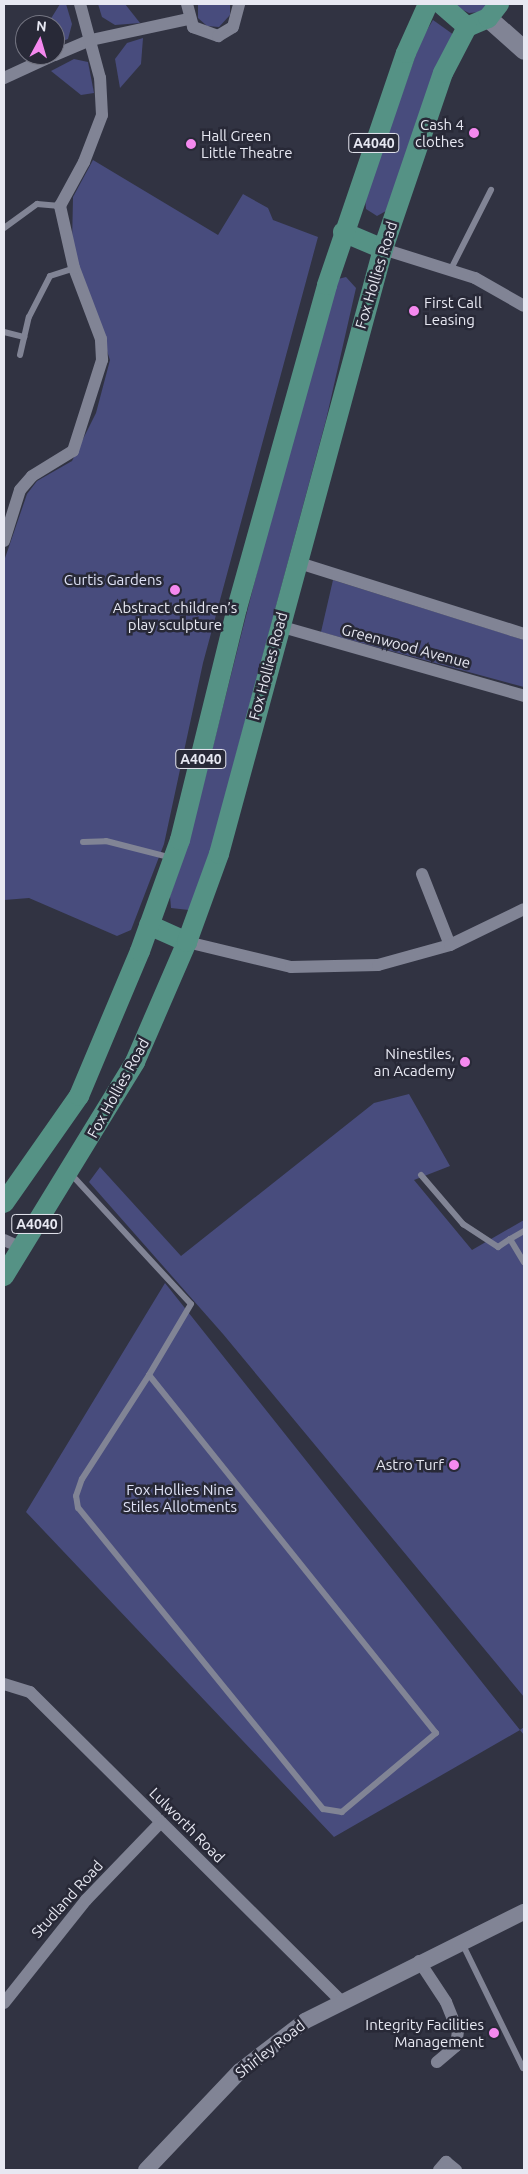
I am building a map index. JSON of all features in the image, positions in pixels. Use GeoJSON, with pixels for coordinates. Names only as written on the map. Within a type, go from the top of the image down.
{"type":"FeatureCollection","features":[{"type":"Feature","properties":{"kind":"main road","name":"Fox Hollies Road"},"geometry":{"type":"LineString","coordinates":[[4,1203],[79,1096],[149,925],[173,859],[245,580],[343,232],[417,22],[428,4]]}},
{"type":"Feature","properties":{"kind":"main road"},"geometry":{"type":"LineString","coordinates":[[441,4],[466,27],[494,11],[524,50]]}},
{"type":"Feature","properties":{"kind":"main road","name":"Fox Hollies Road"},"geometry":{"type":"LineString","coordinates":[[9,1258],[69,1172],[135,1062],[187,942],[218,854],[296,562],[383,249],[443,73],[466,27]]}},
{"type":"Feature","properties":{"kind":"main road"},"geometry":{"type":"LineString","coordinates":[[343,232],[383,249]]}},
{"type":"Feature","properties":{"kind":"main road"},"geometry":{"type":"LineString","coordinates":[[149,925],[187,942]]}},
{"type":"Feature","properties":{"kind":"street"},"geometry":{"type":"LineString","coordinates":[[4,541],[20,490],[32,476],[72,451],[93,400],[102,360],[101,339],[74,268],[60,206],[84,162],[102,115],[100,78],[80,4]]}},
{"type":"Feature","properties":{"kind":"street"},"geometry":{"type":"LineString","coordinates":[[187,4],[188,19],[200,33],[218,36],[234,27],[239,4]]}},
{"type":"Feature","properties":{"kind":"street"},"geometry":{"type":"LineString","coordinates":[[65,51],[91,40],[188,19]]}},
{"type":"Feature","properties":{"kind":"street"},"geometry":{"type":"LineString","coordinates":[[4,78],[33,65]]}},
{"type":"Feature","properties":{"kind":"street"},"geometry":{"type":"LineString","coordinates":[[383,249],[474,278],[524,306]]}},
{"type":"Feature","properties":{"kind":"street"},"geometry":{"type":"LineString","coordinates":[[296,562],[524,634]]}},
{"type":"Feature","properties":{"kind":"street","name":"Greenwood Avenue"},"geometry":{"type":"LineString","coordinates":[[279,626],[524,696]]}},
{"type":"Feature","properties":{"kind":"street"},"geometry":{"type":"LineString","coordinates":[[422,874],[450,945]]}},
{"type":"Feature","properties":{"kind":"street"},"geometry":{"type":"LineString","coordinates":[[187,942],[291,967],[342,968],[378,965],[450,945],[524,909]]}},
{"type":"Feature","properties":{"kind":"street","name":"Lulworth Road"},"geometry":{"type":"LineString","coordinates":[[4,1684],[30,1692],[340,2000]]}},
{"type":"Feature","properties":{"kind":"street","name":"Studland Road"},"geometry":{"type":"LineString","coordinates":[[4,2003],[86,1900],[161,1822]]}},
{"type":"Feature","properties":{"kind":"street","name":"Shirley Road"},"geometry":{"type":"LineString","coordinates":[[146,2170],[240,2070],[340,2000],[524,1912]]}},
{"type":"Feature","properties":{"kind":"street"},"geometry":{"type":"LineString","coordinates":[[419,1961],[446,2002],[458,2031],[456,2046],[437,2062]]}},
{"type":"Feature","properties":{"kind":"street"},"geometry":{"type":"LineString","coordinates":[[439,2170],[446,2162],[456,2170]]}},
{"type":"Feature","properties":{"kind":"lane"},"geometry":{"type":"LineString","coordinates":[[450,270],[491,190]]}},
{"type":"Feature","properties":{"kind":"lane"},"geometry":{"type":"LineString","coordinates":[[4,228],[37,204],[60,206]]}},
{"type":"Feature","properties":{"kind":"lane"},"geometry":{"type":"LineString","coordinates":[[20,355],[29,317],[50,276],[74,268]]}},
{"type":"Feature","properties":{"kind":"lane"},"geometry":{"type":"LineString","coordinates":[[4,332],[24,337]]}},
{"type":"Feature","properties":{"kind":"lane"},"geometry":{"type":"LineString","coordinates":[[84,842],[106,841],[173,859]]}},
{"type":"Feature","properties":{"kind":"lane"},"geometry":{"type":"LineString","coordinates":[[69,1172],[191,1304],[149,1375],[82,1479],[76,1496],[78,1508],[323,1809],[342,1812],[436,1733],[149,1375]]}},
{"type":"Feature","properties":{"kind":"lane"},"geometry":{"type":"LineString","coordinates":[[421,1175],[464,1224],[498,1247],[524,1230]]}},
{"type":"Feature","properties":{"kind":"lane"},"geometry":{"type":"LineString","coordinates":[[510,1239],[524,1262]]}},
{"type":"Feature","properties":{"kind":"lane"},"geometry":{"type":"LineString","coordinates":[[461,1941],[523,2068]]}},
{"type":"Feature","properties":{"kind":"green space"},"geometry":{"type":"Polygon","coordinates":[[[60,4],[66,4],[72,24],[68,39],[65,40],[65,15],[53,15],[60,4]]]}},
{"type":"Feature","properties":{"kind":"green space"},"geometry":{"type":"Polygon","coordinates":[[[98,4],[125,4],[140,23],[115,25],[102,17],[98,4]]]}},
{"type":"Feature","properties":{"kind":"green space"},"geometry":{"type":"Polygon","coordinates":[[[198,4],[230,4],[230,15],[219,27],[207,26],[198,18],[198,4]]]}},
{"type":"Feature","properties":{"kind":"green space"},"geometry":{"type":"Polygon","coordinates":[[[451,4],[492,4],[481,12],[469,13],[451,4]]]}},
{"type":"Feature","properties":{"kind":"green space"},"geometry":{"type":"Polygon","coordinates":[[[433,20],[454,35],[386,211],[377,216],[366,209],[365,198],[421,40],[433,20]]]}},
{"type":"Feature","properties":{"kind":"green space"},"geometry":{"type":"Polygon","coordinates":[[[143,38],[141,64],[120,88],[115,59],[127,43],[143,38]]]}},
{"type":"Feature","properties":{"kind":"green space"},"geometry":{"type":"Polygon","coordinates":[[[74,59],[88,62],[94,93],[81,95],[51,71],[74,59]]]}},
{"type":"Feature","properties":{"kind":"green space","name":"Curtis Gardens"},"geometry":{"type":"Polygon","coordinates":[[[93,160],[218,235],[243,194],[268,208],[273,220],[318,237],[203,663],[164,844],[131,930],[117,936],[29,898],[4,900],[4,561],[27,494],[37,481],[72,461],[96,413],[110,360],[72,245],[73,197],[93,160]]]}},
{"type":"Feature","properties":{"kind":"green space"},"geometry":{"type":"Polygon","coordinates":[[[346,277],[356,288],[326,420],[209,856],[189,910],[171,908],[170,896],[189,841],[295,422],[338,279],[346,277]]]}},
{"type":"Feature","properties":{"kind":"green space"},"geometry":{"type":"Polygon","coordinates":[[[333,580],[524,640],[524,687],[321,632],[333,580]]]}},
{"type":"Feature","properties":{"kind":"green space"},"geometry":{"type":"Polygon","coordinates":[[[409,1094],[450,1166],[414,1180],[472,1250],[524,1220],[524,1697],[223,1334],[89,1182],[100,1167],[181,1256],[374,1103],[409,1094]]]}},
{"type":"Feature","properties":{"kind":"green space","name":"Fox Hollies Nine Stiles Allotments"},"geometry":{"type":"Polygon","coordinates":[[[165,1283],[520,1730],[334,1837],[26,1512],[165,1283]]]}},
{"type":"Feature","properties":{"kind":"green space"},"geometry":{"type":"Polygon","coordinates":[[[524,1727],[524,1735],[520,1730],[524,1727]]]}},
{"type":"Feature","properties":{"kind":"place","name":"Cash 4 clothes"},"geometry":{"type":"Point","coordinates":[474,133]}},
{"type":"Feature","properties":{"kind":"place","name":"Hall Green Little Theatre"},"geometry":{"type":"Point","coordinates":[191,144]}},
{"type":"Feature","properties":{"kind":"place","name":"First Call Leasing"},"geometry":{"type":"Point","coordinates":[414,311]}},
{"type":"Feature","properties":{"kind":"place","name":"Abstract children’s play sculpture"},"geometry":{"type":"Point","coordinates":[175,590]}},
{"type":"Feature","properties":{"kind":"place","name":"Ninestiles, an Academy"},"geometry":{"type":"Point","coordinates":[465,1062]}},
{"type":"Feature","properties":{"kind":"place","name":"Astro Turf"},"geometry":{"type":"Point","coordinates":[454,1465]}},
{"type":"Feature","properties":{"kind":"place","name":"Integrity Facilities Management"},"geometry":{"type":"Point","coordinates":[494,2033]}}]}
